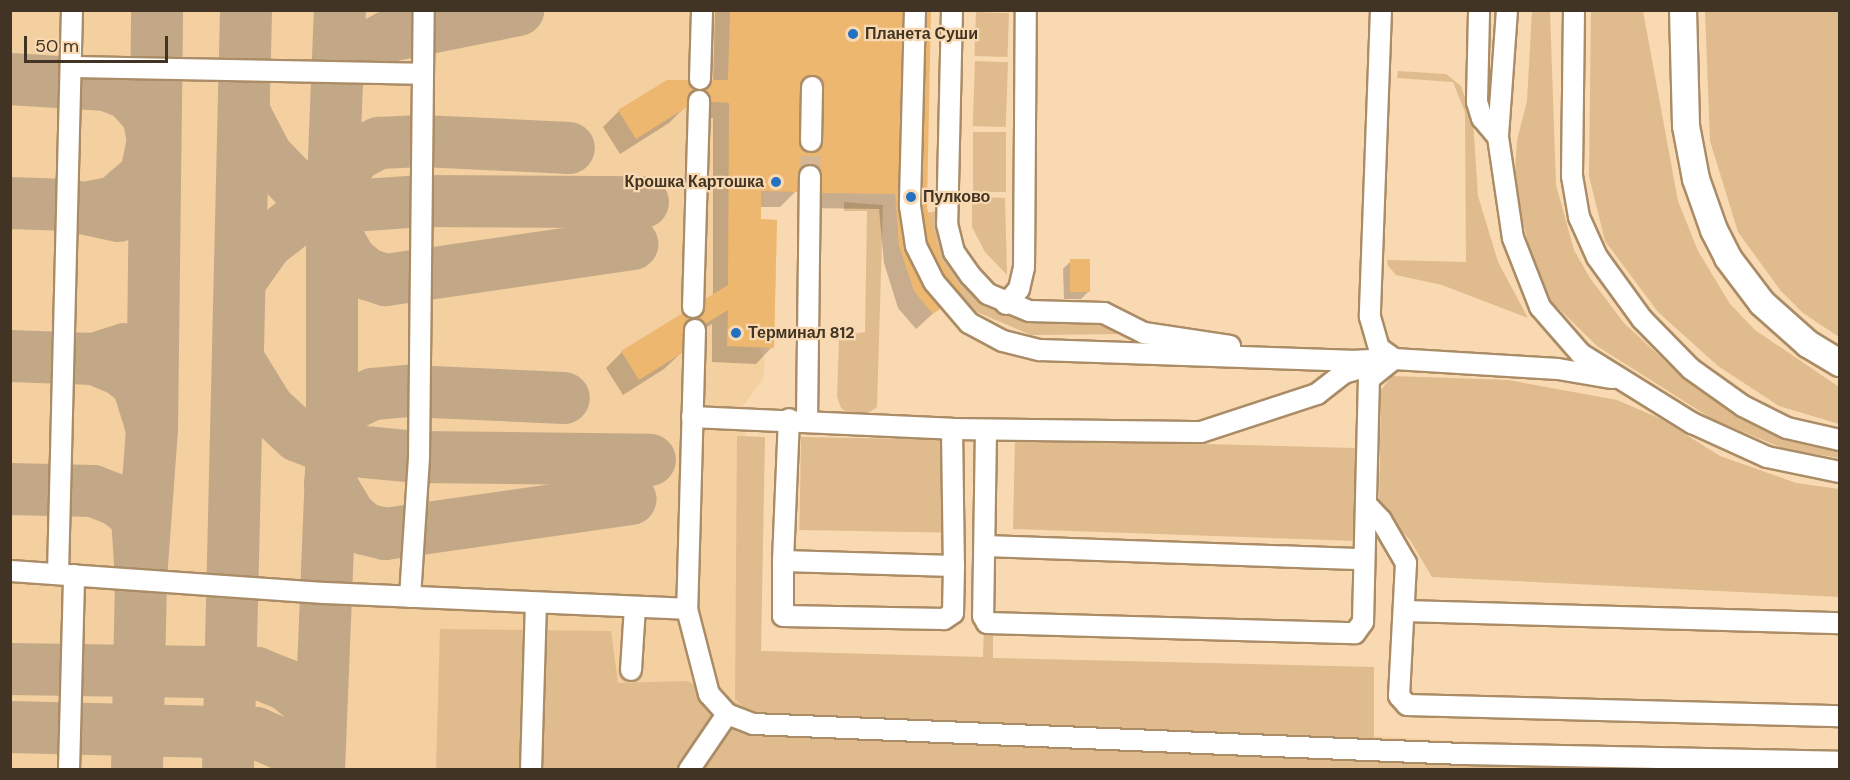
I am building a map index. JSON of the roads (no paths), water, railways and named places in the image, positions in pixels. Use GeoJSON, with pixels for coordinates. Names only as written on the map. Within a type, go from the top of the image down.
{"type":"FeatureCollection","features":[{"type":"Feature","properties":{"kind":"main road"},"geometry":{"type":"LineString","coordinates":[[1683,10],[1686,126],[1696,179],[1714,230],[1745,282],[1781,323],[1839,363]]}},
{"type":"Feature","properties":{"kind":"street"},"geometry":{"type":"LineString","coordinates":[[69,770],[66,575],[72,10]]}},
{"type":"Feature","properties":{"kind":"street"},"geometry":{"type":"LineString","coordinates":[[410,597],[419,457],[424,10]]}},
{"type":"Feature","properties":{"kind":"street"},"geometry":{"type":"LineString","coordinates":[[700,79],[702,10]]}},
{"type":"Feature","properties":{"kind":"street"},"geometry":{"type":"LineString","coordinates":[[915,10],[910,206],[916,246],[934,282],[969,323],[1003,341],[1040,350],[1350,361],[1394,358]]}},
{"type":"Feature","properties":{"kind":"street"},"geometry":{"type":"LineString","coordinates":[[952,10],[947,224],[960,260],[988,294],[1006,304],[1029,311],[1104,313],[1144,333],[1254,350],[1558,369],[1618,379]]}},
{"type":"Feature","properties":{"kind":"street"},"geometry":{"type":"LineString","coordinates":[[1006,304],[1019,289],[1024,268],[1026,10]]}},
{"type":"Feature","properties":{"kind":"street"},"geometry":{"type":"LineString","coordinates":[[1381,10],[1370,318],[1379,348],[1394,358]]}},
{"type":"Feature","properties":{"kind":"street"},"geometry":{"type":"LineString","coordinates":[[1507,10],[1498,136],[1513,238],[1540,307],[1581,354],[1692,423],[1767,457],[1839,472]]}},
{"type":"Feature","properties":{"kind":"street"},"geometry":{"type":"LineString","coordinates":[[1574,10],[1572,176],[1579,217],[1597,257],[1642,319],[1691,369],[1743,406],[1787,428],[1839,440]]}},
{"type":"Feature","properties":{"kind":"street"},"geometry":{"type":"LineString","coordinates":[[1479,13],[1477,102],[1482,118],[1498,136]]}},
{"type":"Feature","properties":{"kind":"street"},"geometry":{"type":"LineString","coordinates":[[71,67],[422,74]]}},
{"type":"Feature","properties":{"kind":"street"},"geometry":{"type":"LineString","coordinates":[[811,141],[812,87]]}},
{"type":"Feature","properties":{"kind":"street"},"geometry":{"type":"LineString","coordinates":[[693,307],[699,101]]}},
{"type":"Feature","properties":{"kind":"street"},"geometry":{"type":"LineString","coordinates":[[810,176],[798,420],[783,561],[782,610],[786,620],[950,618],[954,566],[952,429]]}},
{"type":"Feature","properties":{"kind":"street"},"geometry":{"type":"LineString","coordinates":[[695,330],[687,609],[710,694],[727,714],[753,724],[1464,754],[1559,762],[1839,762]]}},
{"type":"Feature","properties":{"kind":"street"},"geometry":{"type":"LineString","coordinates":[[692,417],[798,420],[952,429],[1201,432],[1317,394],[1344,373],[1394,358]]}},
{"type":"Feature","properties":{"kind":"street"},"geometry":{"type":"LineString","coordinates":[[986,430],[983,616],[995,626],[1355,633],[1363,622],[1369,379],[1394,358]]}},
{"type":"Feature","properties":{"kind":"street"},"geometry":{"type":"LineString","coordinates":[[1367,505],[1381,520],[1406,563],[1406,610],[1399,696],[1407,705],[1839,716]]}},
{"type":"Feature","properties":{"kind":"street"},"geometry":{"type":"LineString","coordinates":[[985,546],[1364,559]]}},
{"type":"Feature","properties":{"kind":"street"},"geometry":{"type":"LineString","coordinates":[[783,561],[954,566]]}},
{"type":"Feature","properties":{"kind":"street"},"geometry":{"type":"LineString","coordinates":[[10,571],[410,597],[687,609]]}},
{"type":"Feature","properties":{"kind":"street"},"geometry":{"type":"LineString","coordinates":[[531,770],[536,603]]}},
{"type":"Feature","properties":{"kind":"street"},"geometry":{"type":"LineString","coordinates":[[631,670],[635,607]]}},
{"type":"Feature","properties":{"kind":"street"},"geometry":{"type":"LineString","coordinates":[[1406,610],[1839,623]]}},
{"type":"Feature","properties":{"kind":"street"},"geometry":{"type":"LineString","coordinates":[[688,770],[727,714]]}},
{"type":"Feature","properties":{"kind":"tunnel"},"geometry":{"type":"LineString","coordinates":[[810,176],[811,141]]}},
{"type":"Feature","properties":{"kind":"place","name":"Планета Суши"},"geometry":{"type":"Point","coordinates":[853,34]}},
{"type":"Feature","properties":{"kind":"place","name":"Крошка Картошка"},"geometry":{"type":"Point","coordinates":[776,182]}},
{"type":"Feature","properties":{"kind":"place","name":"Пулково"},"geometry":{"type":"Point","coordinates":[911,197]}},
{"type":"Feature","properties":{"kind":"place","name":"Терминал 812"},"geometry":{"type":"Point","coordinates":[736,333]}}]}
